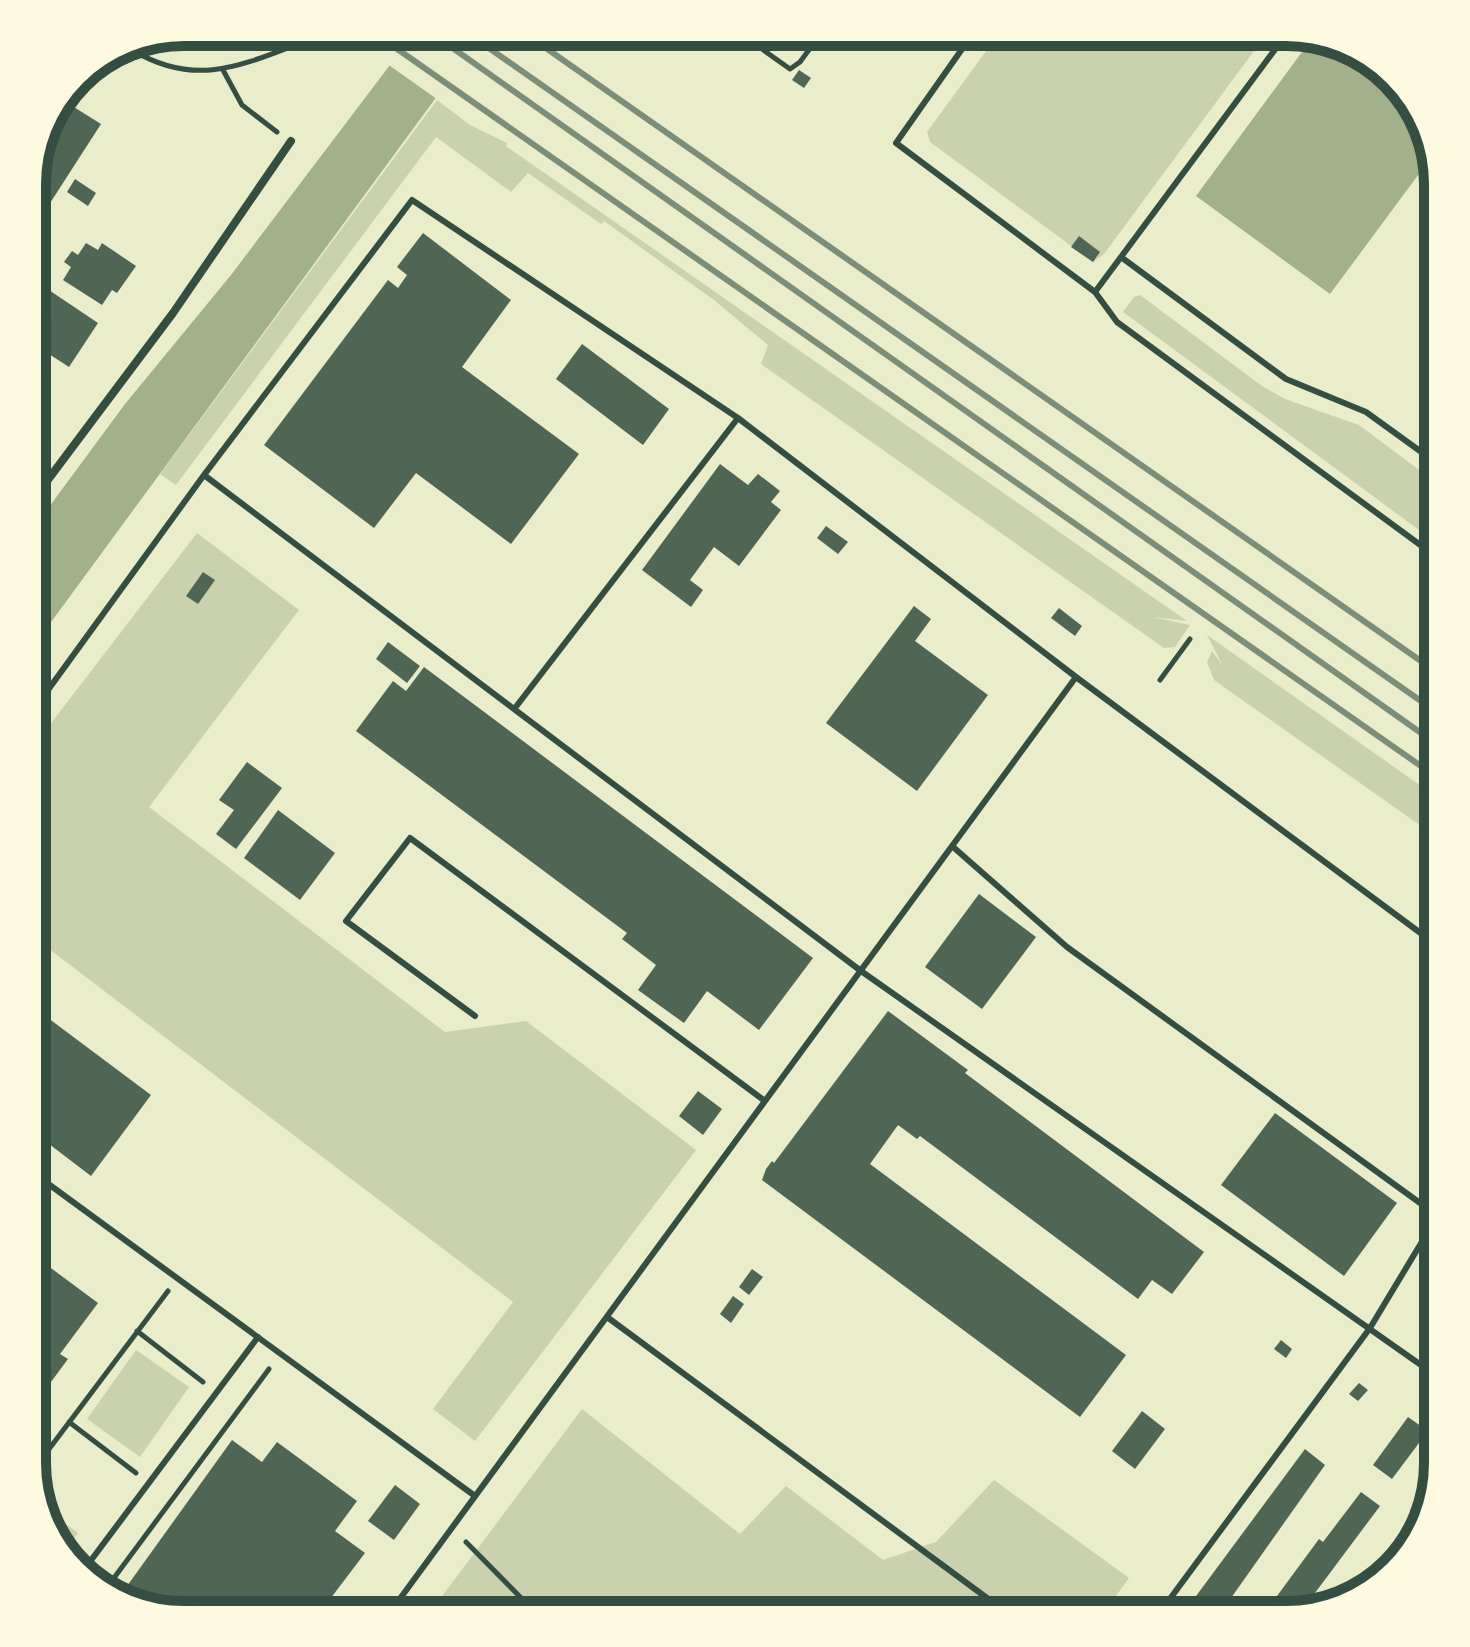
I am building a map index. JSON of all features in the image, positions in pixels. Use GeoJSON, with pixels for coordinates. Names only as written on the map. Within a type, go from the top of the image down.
{"type":"FeatureCollection","features":[{"type":"Feature","properties":{"kind":"street"},"geometry":{"type":"LineString","coordinates":[[46,482],[173,313],[291,141]]}},
{"type":"Feature","properties":{"kind":"lane"},"geometry":{"type":"LineString","coordinates":[[964,46],[896,143],[1095,292],[1117,322],[1424,548]]}},
{"type":"Feature","properties":{"kind":"lane"},"geometry":{"type":"LineString","coordinates":[[1095,292],[1278,46]]}},
{"type":"Feature","properties":{"kind":"lane"},"geometry":{"type":"LineString","coordinates":[[46,693],[204,475],[412,200],[738,418],[1076,677],[1424,936]]}},
{"type":"Feature","properties":{"kind":"lane"},"geometry":{"type":"LineString","coordinates":[[1121,257],[1286,379],[1366,412],[1424,454]]}},
{"type":"Feature","properties":{"kind":"lane"},"geometry":{"type":"LineString","coordinates":[[515,708],[738,418]]}},
{"type":"Feature","properties":{"kind":"lane"},"geometry":{"type":"LineString","coordinates":[[204,475],[861,971],[1424,1367]]}},
{"type":"Feature","properties":{"kind":"lane"},"geometry":{"type":"LineString","coordinates":[[398,1601],[1076,677]]}},
{"type":"Feature","properties":{"kind":"lane"},"geometry":{"type":"LineString","coordinates":[[475,1016],[346,921],[410,838],[765,1101]]}},
{"type":"Feature","properties":{"kind":"lane"},"geometry":{"type":"LineString","coordinates":[[952,846],[1067,947],[1424,1205]]}},
{"type":"Feature","properties":{"kind":"lane"},"geometry":{"type":"LineString","coordinates":[[46,1182],[475,1496]]}},
{"type":"Feature","properties":{"kind":"lane"},"geometry":{"type":"LineString","coordinates":[[1168,1601],[1370,1328],[1424,1238]]}},
{"type":"Feature","properties":{"kind":"lane"},"geometry":{"type":"LineString","coordinates":[[607,1317],[991,1601]]}},
{"type":"Feature","properties":{"kind":"lane"},"geometry":{"type":"LineString","coordinates":[[89,1563],[258,1337]]}},
{"type":"Feature","properties":{"kind":"path"},"geometry":{"type":"LineString","coordinates":[[139,54],[177,70],[223,70],[291,46]]}},
{"type":"Feature","properties":{"kind":"path"},"geometry":{"type":"LineString","coordinates":[[758,46],[790,69],[800,62],[812,46]]}},
{"type":"Feature","properties":{"kind":"path"},"geometry":{"type":"LineString","coordinates":[[223,70],[242,105],[291,141]]}},
{"type":"Feature","properties":{"kind":"path"},"geometry":{"type":"LineString","coordinates":[[1160,680],[1190,639]]}},
{"type":"Feature","properties":{"kind":"path"},"geometry":{"type":"LineString","coordinates":[[46,1453],[177,1278]]}},
{"type":"Feature","properties":{"kind":"path"},"geometry":{"type":"LineString","coordinates":[[137,1331],[240,1409]]}},
{"type":"Feature","properties":{"kind":"path"},"geometry":{"type":"LineString","coordinates":[[112,1580],[280,1354]]}},
{"type":"Feature","properties":{"kind":"path"},"geometry":{"type":"LineString","coordinates":[[69,1422],[172,1500]]}},
{"type":"Feature","properties":{"kind":"path"},"geometry":{"type":"LineString","coordinates":[[452,1528],[524,1601]]}},
{"type":"Feature","properties":{"kind":"shaded area"},"geometry":{"type":"Polygon","coordinates":[[[990,46],[1258,46],[1104,254],[1093,262],[930,142],[927,132],[990,46]]]}},
{"type":"Feature","properties":{"kind":"shaded area"},"geometry":{"type":"Polygon","coordinates":[[[1305,48],[1347,60],[1384,86],[1410,123],[1423,166],[1330,294],[1196,196],[1305,48]]]}},
{"type":"Feature","properties":{"kind":"shaded area"},"geometry":{"type":"Polygon","coordinates":[[[393,61],[457,69],[46,629],[46,511],[125,404],[231,275],[393,61]]]}},
{"type":"Feature","properties":{"kind":"shaded area"},"geometry":{"type":"Polygon","coordinates":[[[437,100],[470,125],[507,143],[506,146],[1187,621],[1153,617],[1190,625],[1175,647],[1164,648],[761,364],[768,345],[714,300],[604,221],[601,224],[528,173],[511,192],[436,137],[176,485],[160,474],[437,100]]]}},
{"type":"Feature","properties":{"kind":"shaded area"},"geometry":{"type":"Polygon","coordinates":[[[1140,295],[1262,386],[1285,399],[1359,425],[1424,474],[1424,534],[1123,312],[1134,297],[1140,295]]]}},
{"type":"Feature","properties":{"kind":"shaded area"},"geometry":{"type":"Polygon","coordinates":[[[197,533],[299,610],[149,807],[445,1032],[526,1021],[696,1150],[475,1441],[433,1409],[513,1302],[46,947],[46,730],[197,533]]]}},
{"type":"Feature","properties":{"kind":"shaded area"},"geometry":{"type":"Polygon","coordinates":[[[1207,635],[1424,788],[1424,828],[1214,680],[1207,662],[1212,651],[1223,666],[1207,635]]]}},
{"type":"Feature","properties":{"kind":"shaded area"},"geometry":{"type":"Polygon","coordinates":[[[136,1350],[189,1387],[140,1457],[87,1419],[136,1350]]]}},
{"type":"Feature","properties":{"kind":"shaded area"},"geometry":{"type":"Polygon","coordinates":[[[582,1409],[740,1534],[786,1486],[883,1560],[936,1542],[994,1480],[1129,1578],[1112,1601],[438,1601],[582,1409]]]}},
{"type":"Feature","properties":{"kind":"shaded area"},"geometry":{"type":"Polygon","coordinates":[[[58,1518],[78,1533],[71,1542],[58,1518]]]}},
{"type":"Feature","properties":{"kind":"pier"},"geometry":{"type":"Polygon","coordinates":[[[399,46],[478,46],[441,102],[386,63],[399,46]]]}},
{"type":"Feature","properties":{"kind":"building"},"geometry":{"type":"Polygon","coordinates":[[[799,70],[811,78],[804,88],[792,80],[799,70]]]}},
{"type":"Feature","properties":{"kind":"building"},"geometry":{"type":"Polygon","coordinates":[[[71,105],[101,124],[46,209],[46,175],[51,148],[71,105]]]}},
{"type":"Feature","properties":{"kind":"building"},"geometry":{"type":"Polygon","coordinates":[[[75,179],[96,193],[88,206],[67,192],[75,179]]]}},
{"type":"Feature","properties":{"kind":"building"},"geometry":{"type":"Polygon","coordinates":[[[423,233],[511,300],[462,367],[579,454],[511,544],[416,473],[374,528],[264,445],[388,280],[398,288],[407,275],[397,267],[423,233]]]}},
{"type":"Feature","properties":{"kind":"building"},"geometry":{"type":"Polygon","coordinates":[[[1079,236],[1100,252],[1093,262],[1071,247],[1079,236]]]}},
{"type":"Feature","properties":{"kind":"building"},"geometry":{"type":"Polygon","coordinates":[[[86,243],[98,250],[102,243],[136,266],[117,293],[112,290],[102,305],[63,280],[71,267],[64,262],[72,251],[78,255],[86,243]]]}},
{"type":"Feature","properties":{"kind":"building"},"geometry":{"type":"Polygon","coordinates":[[[46,288],[98,323],[69,367],[46,352],[46,288]]]}},
{"type":"Feature","properties":{"kind":"building"},"geometry":{"type":"Polygon","coordinates":[[[582,344],[669,409],[643,445],[556,379],[582,344]]]}},
{"type":"Feature","properties":{"kind":"building"},"geometry":{"type":"Polygon","coordinates":[[[720,464],[748,485],[758,474],[780,491],[771,502],[781,510],[739,566],[714,547],[690,580],[703,590],[691,607],[642,570],[720,464]]]}},
{"type":"Feature","properties":{"kind":"building"},"geometry":{"type":"Polygon","coordinates":[[[826,526],[848,542],[838,554],[817,538],[826,526]]]}},
{"type":"Feature","properties":{"kind":"building"},"geometry":{"type":"Polygon","coordinates":[[[203,572],[215,580],[198,604],[186,596],[203,572]]]}},
{"type":"Feature","properties":{"kind":"building"},"geometry":{"type":"Polygon","coordinates":[[[914,606],[931,619],[915,641],[988,695],[917,791],[826,723],[914,606]]]}},
{"type":"Feature","properties":{"kind":"building"},"geometry":{"type":"Polygon","coordinates":[[[1059,608],[1082,626],[1075,636],[1051,618],[1059,608]]]}},
{"type":"Feature","properties":{"kind":"building"},"geometry":{"type":"Polygon","coordinates":[[[388,642],[420,666],[407,683],[376,659],[388,642]]]}},
{"type":"Feature","properties":{"kind":"building"},"geometry":{"type":"Polygon","coordinates":[[[424,667],[813,958],[759,1030],[707,991],[684,1023],[638,990],[656,965],[622,939],[627,933],[356,731],[393,681],[406,691],[424,667]]]}},
{"type":"Feature","properties":{"kind":"building"},"geometry":{"type":"Polygon","coordinates":[[[247,762],[282,788],[236,849],[216,834],[234,810],[219,800],[247,762]]]}},
{"type":"Feature","properties":{"kind":"building"},"geometry":{"type":"Polygon","coordinates":[[[278,810],[335,853],[300,900],[244,858],[278,810]]]}},
{"type":"Feature","properties":{"kind":"building"},"geometry":{"type":"Polygon","coordinates":[[[979,894],[1036,937],[982,1009],[925,967],[979,894]]]}},
{"type":"Feature","properties":{"kind":"building"},"geometry":{"type":"Polygon","coordinates":[[[888,1011],[968,1070],[965,1073],[1204,1252],[1172,1294],[1152,1280],[1138,1299],[920,1136],[917,1139],[898,1125],[870,1164],[1126,1355],[1080,1417],[762,1180],[766,1169],[772,1161],[774,1163],[888,1011]]]}},
{"type":"Feature","properties":{"kind":"building"},"geometry":{"type":"Polygon","coordinates":[[[46,1016],[151,1095],[91,1176],[46,1142],[46,1016]]]}},
{"type":"Feature","properties":{"kind":"building"},"geometry":{"type":"Polygon","coordinates":[[[698,1091],[722,1109],[703,1135],[679,1116],[698,1091]]]}},
{"type":"Feature","properties":{"kind":"building"},"geometry":{"type":"Polygon","coordinates":[[[1275,1113],[1397,1203],[1344,1276],[1221,1185],[1275,1113]]]}},
{"type":"Feature","properties":{"kind":"building"},"geometry":{"type":"Polygon","coordinates":[[[46,1264],[98,1303],[60,1354],[68,1359],[48,1386],[46,1264]]]}},
{"type":"Feature","properties":{"kind":"building"},"geometry":{"type":"Polygon","coordinates":[[[752,1269],[763,1277],[749,1295],[739,1287],[752,1269]]]}},
{"type":"Feature","properties":{"kind":"building"},"geometry":{"type":"Polygon","coordinates":[[[733,1296],[744,1304],[731,1323],[720,1314],[733,1296]]]}},
{"type":"Feature","properties":{"kind":"building"},"geometry":{"type":"Polygon","coordinates":[[[1281,1340],[1292,1349],[1286,1358],[1274,1349],[1281,1340]]]}},
{"type":"Feature","properties":{"kind":"building"},"geometry":{"type":"Polygon","coordinates":[[[1359,1383],[1368,1390],[1358,1401],[1349,1394],[1359,1383]]]}},
{"type":"Feature","properties":{"kind":"building"},"geometry":{"type":"Polygon","coordinates":[[[1142,1411],[1165,1429],[1135,1469],[1112,1451],[1142,1411]]]}},
{"type":"Feature","properties":{"kind":"building"},"geometry":{"type":"Polygon","coordinates":[[[1408,1417],[1424,1428],[1424,1436],[1392,1479],[1373,1465],[1408,1417]]]}},
{"type":"Feature","properties":{"kind":"building"},"geometry":{"type":"Polygon","coordinates":[[[232,1440],[262,1462],[277,1442],[357,1501],[335,1531],[365,1553],[329,1601],[184,1601],[157,1598],[126,1588],[232,1440]]]}},
{"type":"Feature","properties":{"kind":"building"},"geometry":{"type":"Polygon","coordinates":[[[1305,1449],[1325,1465],[1229,1601],[1192,1601],[1305,1449]]]}},
{"type":"Feature","properties":{"kind":"building"},"geometry":{"type":"Polygon","coordinates":[[[395,1485],[420,1504],[394,1540],[368,1521],[395,1485]]]}},
{"type":"Feature","properties":{"kind":"building"},"geometry":{"type":"Polygon","coordinates":[[[1361,1492],[1380,1506],[1311,1598],[1273,1601],[1319,1539],[1323,1542],[1361,1492]]]}},
{"type":"Feature","properties":{"kind":"railway"},"geometry":{"type":"LineString","coordinates":[[393,46],[1424,768]]}},
{"type":"Feature","properties":{"kind":"railway"},"geometry":{"type":"LineString","coordinates":[[450,46],[1424,735]]}},
{"type":"Feature","properties":{"kind":"railway"},"geometry":{"type":"LineString","coordinates":[[486,46],[1424,703]]}},
{"type":"Feature","properties":{"kind":"railway"},"geometry":{"type":"LineString","coordinates":[[543,46],[1424,663]]}}]}
